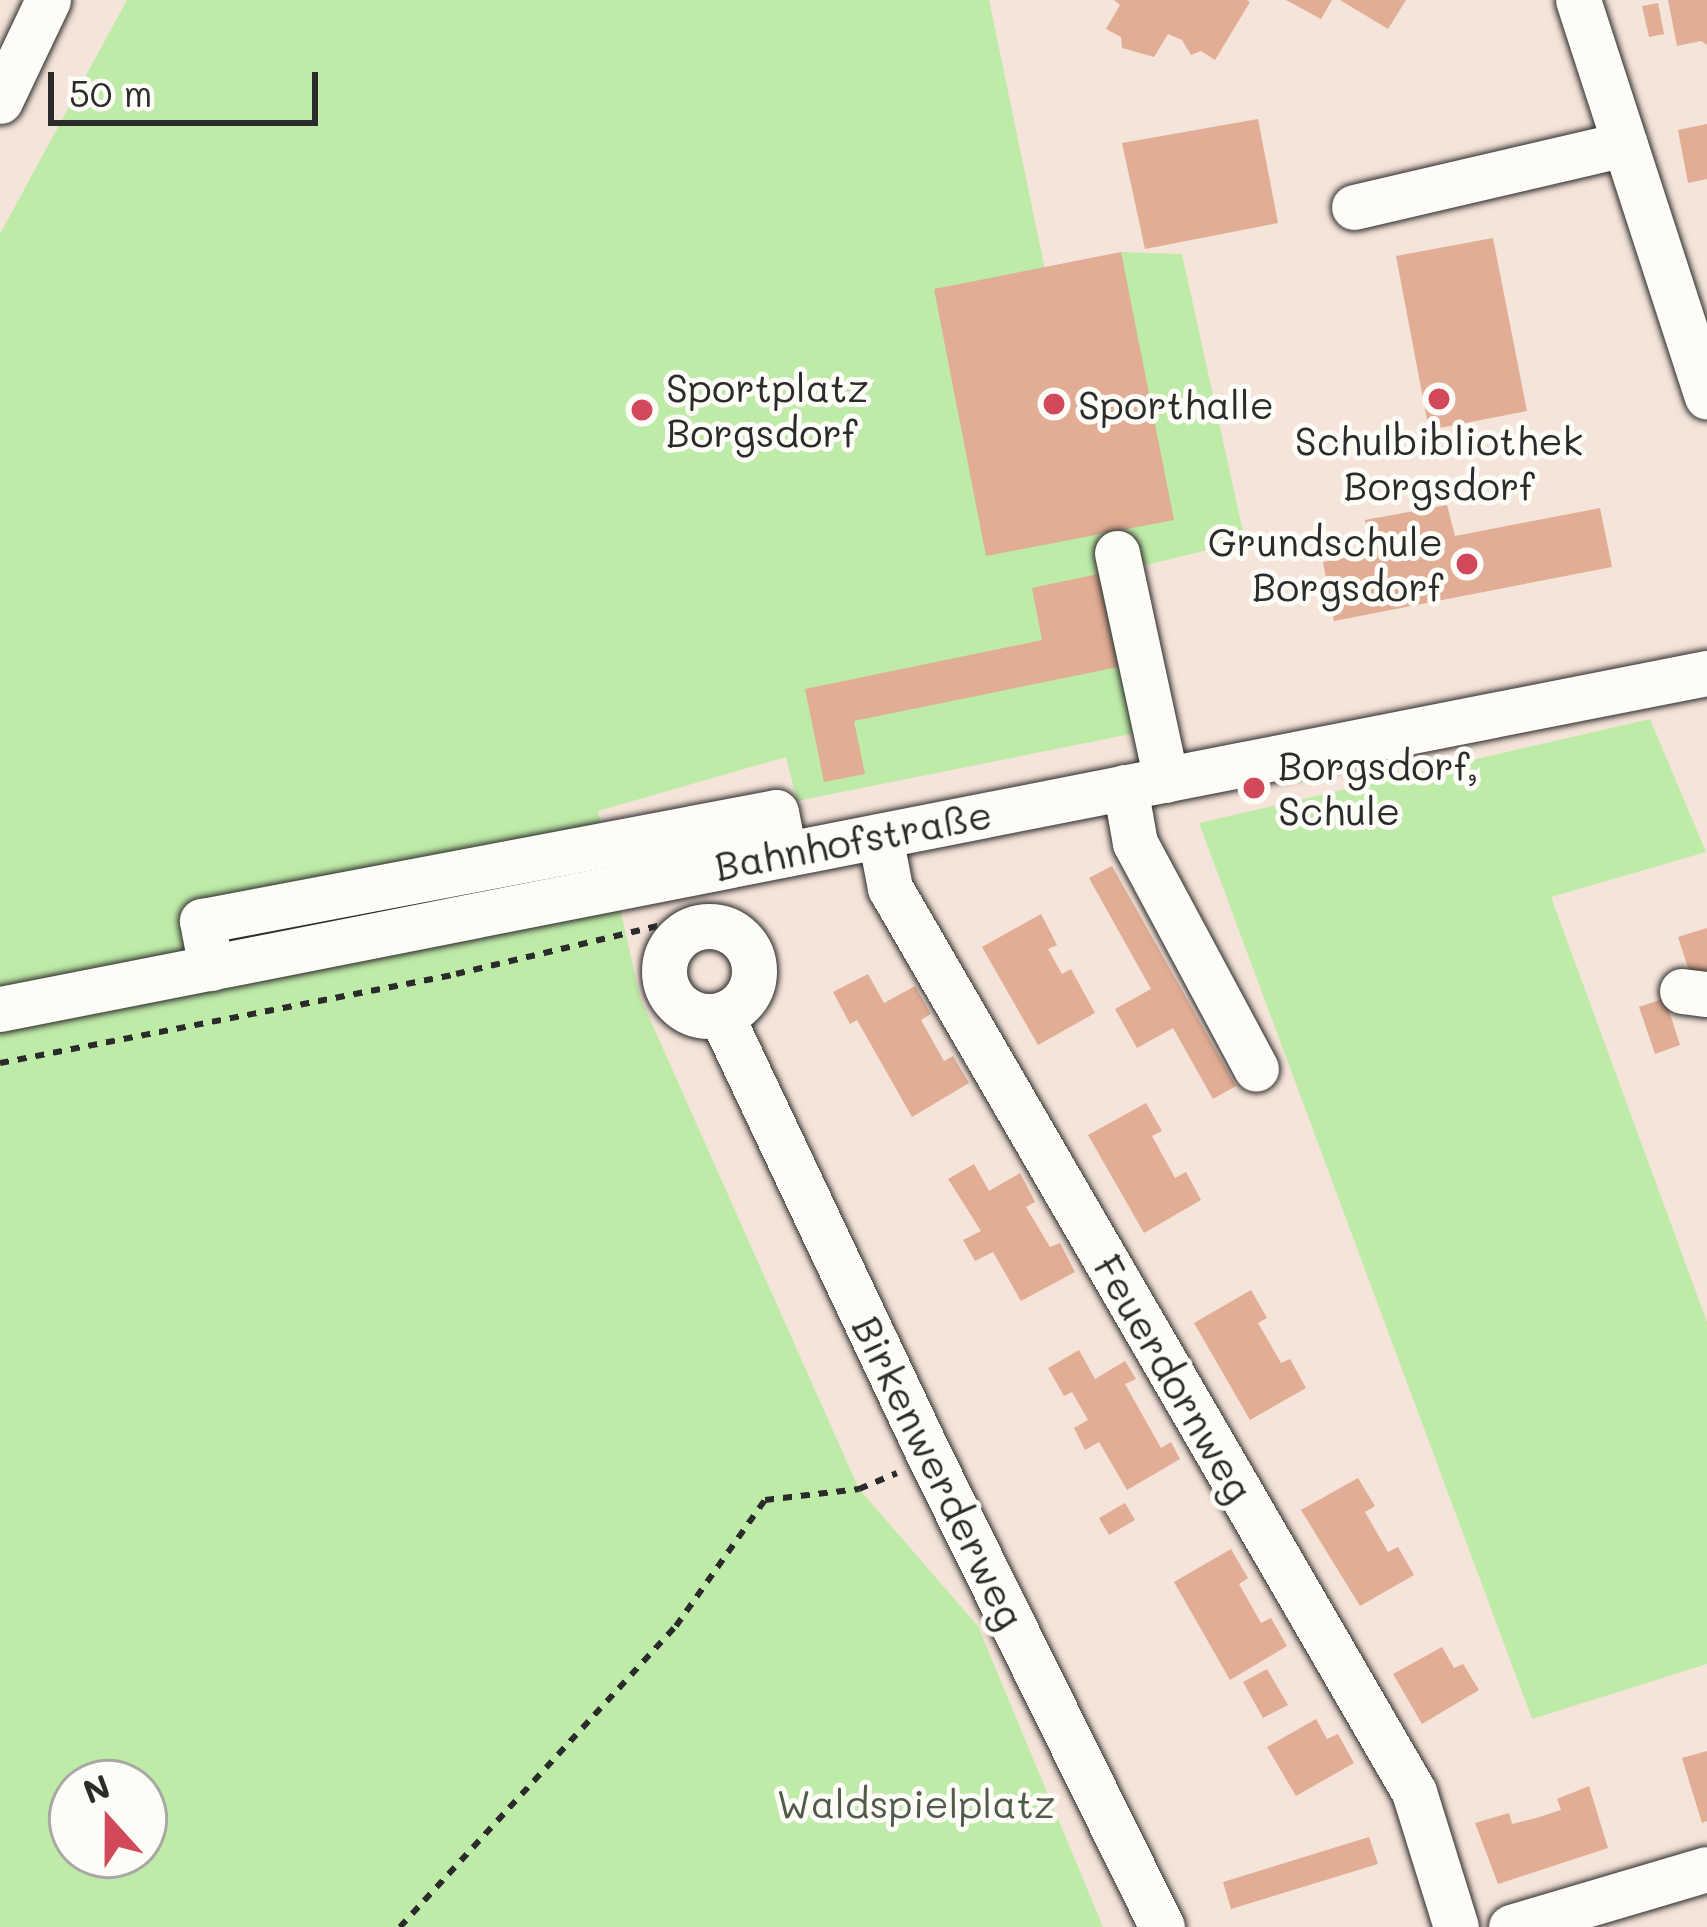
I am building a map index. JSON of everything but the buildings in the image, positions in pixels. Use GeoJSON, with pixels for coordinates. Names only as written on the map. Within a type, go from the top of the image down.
{"type":"FeatureCollection","features":[{"type":"Feature","properties":{"kind":"street"},"geometry":{"type":"LineString","coordinates":[[0,101],[48,0]]}},
{"type":"Feature","properties":{"kind":"street"},"geometry":{"type":"LineString","coordinates":[[1578,0],[1707,397]]}},
{"type":"Feature","properties":{"kind":"street"},"geometry":{"type":"LineString","coordinates":[[1354,207],[1625,144]]}},
{"type":"Feature","properties":{"kind":"street"},"geometry":{"type":"LineString","coordinates":[[1117,553],[1146,783],[1135,843],[1256,1069]]}},
{"type":"Feature","properties":{"kind":"street","name":"Bahnhofstraße"},"geometry":{"type":"LineString","coordinates":[[0,1009],[1707,673]]}},
{"type":"Feature","properties":{"kind":"street"},"geometry":{"type":"LineString","coordinates":[[211,968],[202,921],[776,812],[784,854]]}},
{"type":"Feature","properties":{"kind":"street","name":"Feuerdornweg"},"geometry":{"type":"LineString","coordinates":[[880,836],[890,888],[1414,1792],[1456,1927]]}},
{"type":"Feature","properties":{"kind":"street"},"geometry":{"type":"LineString","coordinates":[[686,873],[696,921]]}},
{"type":"Feature","properties":{"kind":"street"},"geometry":{"type":"LineString","coordinates":[[696,921],[739,935],[752,952],[752,988],[740,1005],[721,1015],[685,1010],[670,994],[664,974],[668,951],[696,921]]}},
{"type":"Feature","properties":{"kind":"street","name":"Birkenwerderweg"},"geometry":{"type":"LineString","coordinates":[[721,1015],[931,1460],[1162,1927]]}},
{"type":"Feature","properties":{"kind":"street"},"geometry":{"type":"LineString","coordinates":[[1511,1927],[1707,1869]]}},
{"type":"Feature","properties":{"kind":"path"},"geometry":{"type":"LineString","coordinates":[[0,1063],[457,974],[696,921]]}},
{"type":"Feature","properties":{"kind":"path"},"geometry":{"type":"LineString","coordinates":[[400,1927],[676,1626],[765,1500],[859,1489],[931,1460]]}},
{"type":"Feature","properties":{"kind":"green space","name":"Waldspielplatz"},"geometry":{"type":"Polygon","coordinates":[[[127,0],[989,0],[1047,279],[1121,252],[1182,254],[1245,541],[1105,575],[1136,733],[797,801],[786,757],[598,811],[640,997],[859,1489],[978,1626],[1103,1927],[0,1927],[0,234],[127,0]]]}},
{"type":"Feature","properties":{"kind":"green space"},"geometry":{"type":"Polygon","coordinates":[[[1650,719],[1706,852],[1551,897],[1707,1322],[1707,1664],[1532,1719],[1199,823],[1650,719]]]}},
{"type":"Feature","properties":{"kind":"place","name":"Schulbibliothek Borgsdorf"},"geometry":{"type":"Point","coordinates":[1439,399]}},
{"type":"Feature","properties":{"kind":"place","name":"Sporthalle"},"geometry":{"type":"Point","coordinates":[1054,404]}},
{"type":"Feature","properties":{"kind":"place","name":"Sportplatz Borgsdorf"},"geometry":{"type":"Point","coordinates":[642,410]}},
{"type":"Feature","properties":{"kind":"place","name":"Grundschule Borgsdorf"},"geometry":{"type":"Point","coordinates":[1467,564]}},
{"type":"Feature","properties":{"kind":"place","name":"Borgsdorf, Schule"},"geometry":{"type":"Point","coordinates":[1254,788]}}]}
